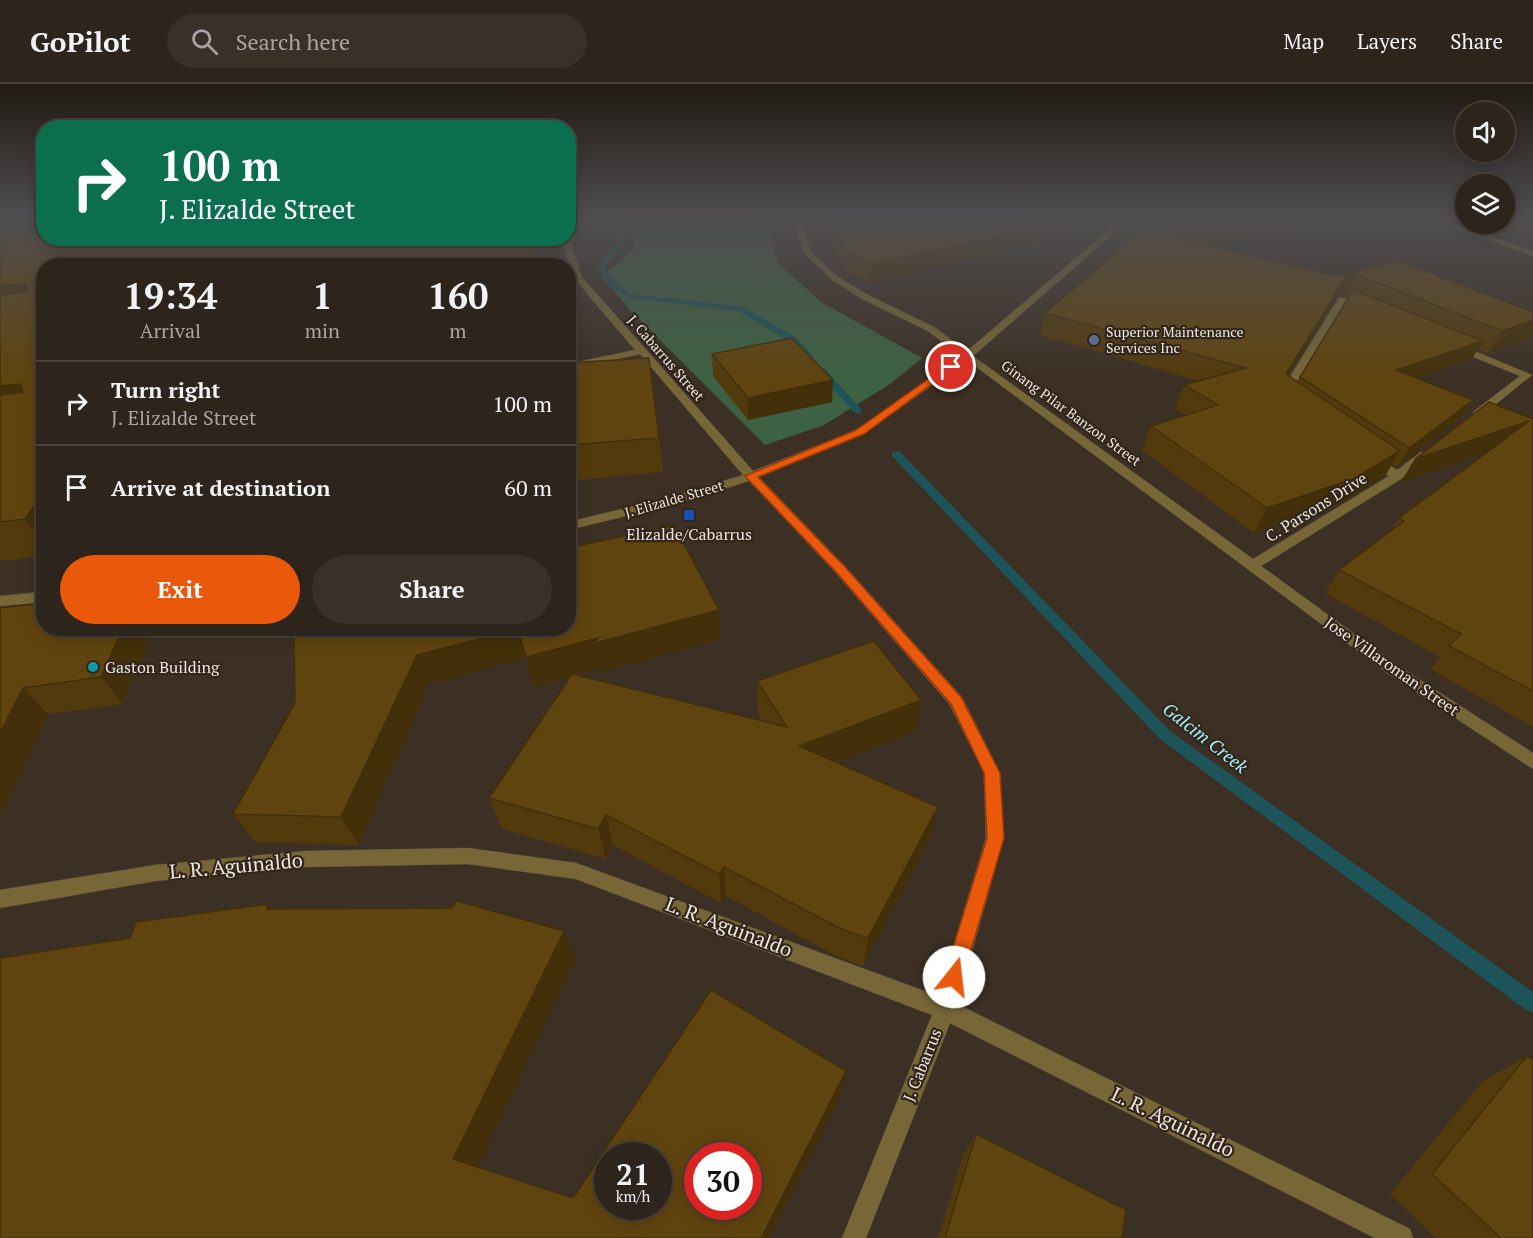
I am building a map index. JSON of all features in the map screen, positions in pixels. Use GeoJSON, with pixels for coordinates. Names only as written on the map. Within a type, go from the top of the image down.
{"type":"FeatureCollection","features":[{"type":"Feature","properties":{"kind":"street","name":"Ginang Pilar Banzon Street"},"geometry":{"type":"LineString","coordinates":[[827,272],[876,303],[931,329],[1253,565]]}},
{"type":"Feature","properties":{"kind":"street","name":"J. Elizalde Street"},"geometry":{"type":"LineString","coordinates":[[576,524],[668,502],[751,476],[860,432],[967,356],[1065,272]]}},
{"type":"Feature","properties":{"kind":"street","name":"J. Cabarrus Street"},"geometry":{"type":"LineString","coordinates":[[576,281],[642,351],[751,476]]}},
{"type":"Feature","properties":{"kind":"street"},"geometry":{"type":"LineString","coordinates":[[1292,404],[1282,398],[1342,300],[1375,313]]}},
{"type":"Feature","properties":{"kind":"street"},"geometry":{"type":"LineString","coordinates":[[1451,344],[1527,375],[1471,418]]}},
{"type":"Feature","properties":{"kind":"street"},"geometry":{"type":"LineString","coordinates":[[576,365],[642,351]]}},
{"type":"Feature","properties":{"kind":"street","name":"C. Parsons Drive"},"geometry":{"type":"LineString","coordinates":[[1253,565],[1397,476],[1434,447]]}},
{"type":"Feature","properties":{"kind":"street","name":"C. Parsons Drive"},"geometry":{"type":"LineString","coordinates":[[1359,450],[1397,476]]}},
{"type":"Feature","properties":{"kind":"street","name":"J. Cabarrus"},"geometry":{"type":"LineString","coordinates":[[751,476],[840,569],[956,700],[992,773],[995,838],[945,1009],[854,1238]]}},
{"type":"Feature","properties":{"kind":"street","name":"Jose Villaroman Street"},"geometry":{"type":"LineString","coordinates":[[1253,565],[1392,669],[1533,762]]}},
{"type":"Feature","properties":{"kind":"street"},"geometry":{"type":"LineString","coordinates":[[0,601],[36,598]]}},
{"type":"Feature","properties":{"kind":"street","name":"L. R. Aguinaldo"},"geometry":{"type":"LineString","coordinates":[[0,898],[155,873],[306,859],[468,856],[576,871],[945,1009],[1401,1238]]}},
{"type":"Feature","properties":{"kind":"green space"},"geometry":{"type":"Polygon","coordinates":[[[608,272],[788,272],[821,302],[922,358],[890,384],[824,425],[765,445],[632,312],[602,277],[608,272]]]}},
{"type":"Feature","properties":{"kind":"building"},"geometry":{"type":"Polygon","coordinates":[[[0,272],[36,272],[36,503],[25,519],[0,522],[0,395],[23,392],[21,384],[0,386],[0,295],[27,292],[25,284],[0,286],[0,272]]]}},
{"type":"Feature","properties":{"kind":"building"},"geometry":{"type":"Polygon","coordinates":[[[1094,272],[1319,272],[1337,276],[1354,272],[1428,272],[1533,312],[1533,320],[1502,331],[1356,274],[1347,275],[1286,374],[1400,451],[1355,478],[1267,508],[1151,426],[1218,405],[1184,385],[1246,368],[1045,313],[1094,272]]]}},
{"type":"Feature","properties":{"kind":"building"},"geometry":{"type":"Polygon","coordinates":[[[1353,290],[1483,341],[1396,370],[1473,400],[1409,448],[1300,377],[1353,290]]]}},
{"type":"Feature","properties":{"kind":"building"},"geometry":{"type":"Polygon","coordinates":[[[792,338],[833,380],[748,398],[712,354],[792,338]]]}},
{"type":"Feature","properties":{"kind":"building"},"geometry":{"type":"Polygon","coordinates":[[[649,358],[659,438],[576,444],[576,363],[649,358]]]}},
{"type":"Feature","properties":{"kind":"building"},"geometry":{"type":"Polygon","coordinates":[[[1489,402],[1533,419],[1533,691],[1449,646],[1461,634],[1339,570],[1404,521],[1399,518],[1529,421],[1415,459],[1489,402]]]}},
{"type":"Feature","properties":{"kind":"building"},"geometry":{"type":"Polygon","coordinates":[[[674,525],[719,610],[595,643],[598,638],[526,657],[520,636],[576,636],[576,546],[674,525]]]}},
{"type":"Feature","properties":{"kind":"building"},"geometry":{"type":"Polygon","coordinates":[[[36,604],[36,636],[119,636],[101,677],[23,688],[0,733],[0,608],[36,604]]]}},
{"type":"Feature","properties":{"kind":"building"},"geometry":{"type":"Polygon","coordinates":[[[294,636],[491,636],[417,655],[341,817],[233,814],[295,703],[294,636]]]}},
{"type":"Feature","properties":{"kind":"building"},"geometry":{"type":"Polygon","coordinates":[[[874,641],[921,700],[799,746],[938,807],[868,938],[841,929],[724,867],[719,874],[606,815],[598,829],[489,798],[572,674],[787,727],[757,681],[874,641]]]}},
{"type":"Feature","properties":{"kind":"building"},"geometry":{"type":"Polygon","coordinates":[[[457,901],[564,931],[453,1159],[573,1198],[594,1166],[594,1220],[672,1220],[672,1142],[610,1142],[711,990],[846,1071],[761,1238],[0,1238],[0,958],[130,938],[136,922],[268,904],[267,909],[452,908],[457,901]]]}},
{"type":"Feature","properties":{"kind":"building"},"geometry":{"type":"Polygon","coordinates":[[[1527,1056],[1533,1060],[1533,1238],[1501,1238],[1432,1174],[1527,1056]]]}},
{"type":"Feature","properties":{"kind":"building"},"geometry":{"type":"Polygon","coordinates":[[[976,1134],[1126,1210],[1122,1238],[945,1238],[976,1134]]]}},
{"type":"Feature","properties":{"kind":"waterway","name":"Galcim Creek"},"geometry":{"type":"LineString","coordinates":[[603,272],[617,288],[630,296],[740,309],[794,340],[809,356]]}},
{"type":"Feature","properties":{"kind":"waterway","name":"Galcim Creek"},"geometry":{"type":"LineString","coordinates":[[821,370],[858,411]]}},
{"type":"Feature","properties":{"kind":"waterway","name":"Galcim Creek"},"geometry":{"type":"LineString","coordinates":[[896,454],[1165,735],[1533,1003]]}},
{"type":"Feature","properties":{"kind":"place","name":"Superior Maintenance Services Inc"},"geometry":{"type":"Point","coordinates":[1094,340]}},
{"type":"Feature","properties":{"kind":"place","name":"Elizalde/Cabarrus"},"geometry":{"type":"Point","coordinates":[689,515]}},
{"type":"Feature","properties":{"kind":"place","name":"Gaston Building"},"geometry":{"type":"Point","coordinates":[93,667]}},
{"type":"Feature","properties":{"kind":"route"},"geometry":{"type":"LineString","coordinates":[[951,367],[860,432],[751,476],[840,569],[956,700],[992,773],[995,838],[954,977]]}}]}
